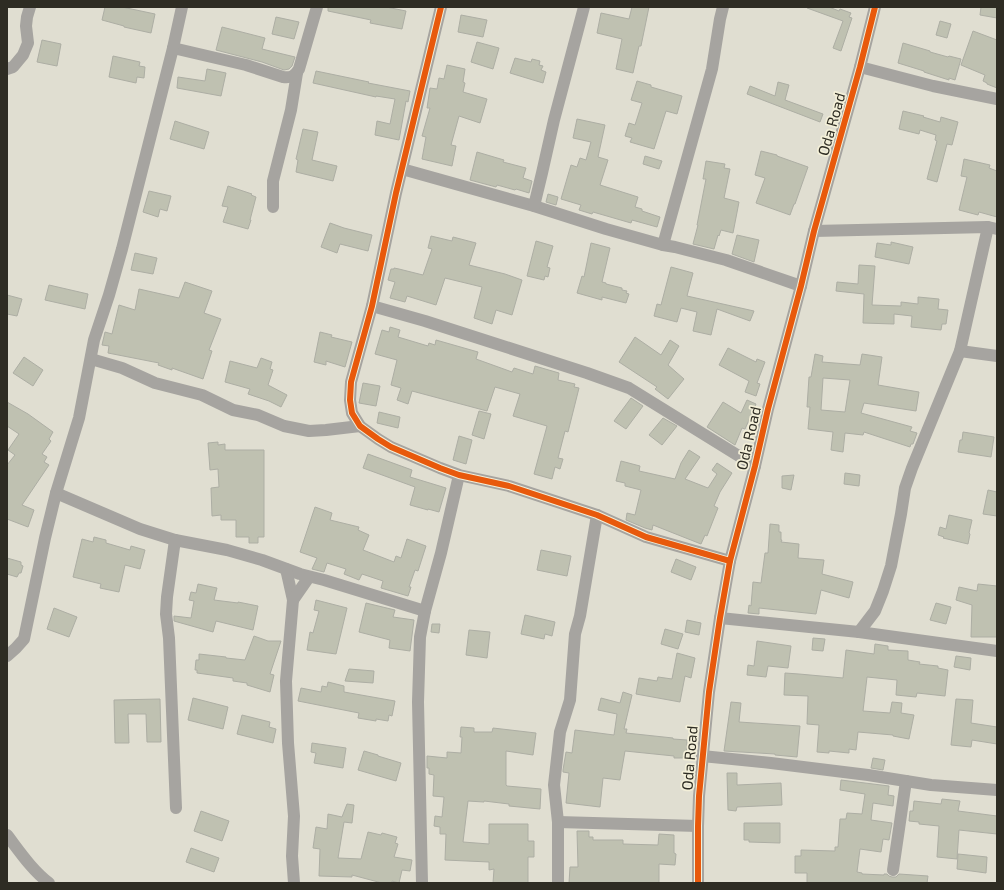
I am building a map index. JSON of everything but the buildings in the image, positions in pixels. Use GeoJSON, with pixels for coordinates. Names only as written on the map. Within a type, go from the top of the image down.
{"type":"FeatureCollection","features":[{"type":"Feature","properties":{"kind":"street"},"geometry":{"type":"LineString","coordinates":[[7,69],[13,68],[23,55],[28,43],[26,26],[30,7]]}},
{"type":"Feature","properties":{"kind":"street"},"geometry":{"type":"LineString","coordinates":[[7,656],[24,639],[45,538],[56,493],[78,418],[94,340],[124,242],[174,48],[182,7]]}},
{"type":"Feature","properties":{"kind":"street"},"geometry":{"type":"LineString","coordinates":[[273,207],[273,181],[291,110],[297,73],[317,7]]}},
{"type":"Feature","properties":{"kind":"street"},"geometry":{"type":"LineString","coordinates":[[441,7],[387,233],[372,306],[351,382],[350,400],[352,413],[360,426],[378,440],[440,468],[459,475],[509,486],[596,515],[646,537],[730,561]]}},
{"type":"Feature","properties":{"kind":"street"},"geometry":{"type":"LineString","coordinates":[[534,206],[554,120],[584,7]]}},
{"type":"Feature","properties":{"kind":"street"},"geometry":{"type":"LineString","coordinates":[[663,245],[712,69],[723,7]]}},
{"type":"Feature","properties":{"kind":"street","name":"Oda Road"},"geometry":{"type":"LineString","coordinates":[[698,883],[698,826],[702,756],[709,692],[730,561],[814,231],[860,67],[875,7]]}},
{"type":"Feature","properties":{"kind":"street"},"geometry":{"type":"LineString","coordinates":[[174,48],[246,65],[283,77],[293,76],[297,73]]}},
{"type":"Feature","properties":{"kind":"street"},"geometry":{"type":"LineString","coordinates":[[860,67],[933,86],[997,99]]}},
{"type":"Feature","properties":{"kind":"street"},"geometry":{"type":"LineString","coordinates":[[402,169],[534,206],[606,229],[663,245],[726,260],[801,286]]}},
{"type":"Feature","properties":{"kind":"street"},"geometry":{"type":"LineString","coordinates":[[814,231],[993,228],[960,351],[905,488],[891,566],[883,591],[875,611],[859,632]]}},
{"type":"Feature","properties":{"kind":"street"},"geometry":{"type":"LineString","coordinates":[[372,306],[425,321],[572,368],[629,388],[755,466]]}},
{"type":"Feature","properties":{"kind":"street"},"geometry":{"type":"LineString","coordinates":[[960,351],[997,356]]}},
{"type":"Feature","properties":{"kind":"street"},"geometry":{"type":"LineString","coordinates":[[91,359],[122,368],[155,383],[202,395],[232,410],[258,416],[284,426],[309,431],[360,426]]}},
{"type":"Feature","properties":{"kind":"street"},"geometry":{"type":"LineString","coordinates":[[422,883],[418,702],[420,637],[425,611],[441,553],[459,475]]}},
{"type":"Feature","properties":{"kind":"street"},"geometry":{"type":"LineString","coordinates":[[56,493],[140,529],[175,540],[227,550],[262,560],[309,577],[425,611]]}},
{"type":"Feature","properties":{"kind":"street"},"geometry":{"type":"LineString","coordinates":[[558,883],[558,822],[554,784],[560,732],[570,700],[575,634],[580,616],[596,515]]}},
{"type":"Feature","properties":{"kind":"street"},"geometry":{"type":"LineString","coordinates":[[175,540],[166,614],[169,638],[176,808]]}},
{"type":"Feature","properties":{"kind":"street"},"geometry":{"type":"LineString","coordinates":[[286,569],[293,600],[286,680],[288,743],[294,816],[292,856],[294,883]]}},
{"type":"Feature","properties":{"kind":"street"},"geometry":{"type":"LineString","coordinates":[[293,600],[309,577]]}},
{"type":"Feature","properties":{"kind":"street"},"geometry":{"type":"LineString","coordinates":[[720,618],[859,632],[997,651]]}},
{"type":"Feature","properties":{"kind":"street"},"geometry":{"type":"LineString","coordinates":[[702,756],[771,763],[931,785],[997,790]]}},
{"type":"Feature","properties":{"kind":"street"},"geometry":{"type":"LineString","coordinates":[[893,870],[906,781]]}},
{"type":"Feature","properties":{"kind":"street"},"geometry":{"type":"LineString","coordinates":[[558,822],[698,826]]}},
{"type":"Feature","properties":{"kind":"street"},"geometry":{"type":"LineString","coordinates":[[7,835],[26,862],[49,883]]}},
{"type":"Feature","properties":{"kind":"cycle path"},"geometry":{"type":"LineString","coordinates":[[441,7],[396,193],[372,306],[351,382],[350,400],[352,413],[360,426],[378,439],[391,447],[440,468],[459,475],[509,486],[597,515],[646,537],[730,561]]}},
{"type":"Feature","properties":{"kind":"cycle path"},"geometry":{"type":"LineString","coordinates":[[698,883],[699,796],[709,692],[730,561],[814,231],[860,67],[875,7]]}}]}
